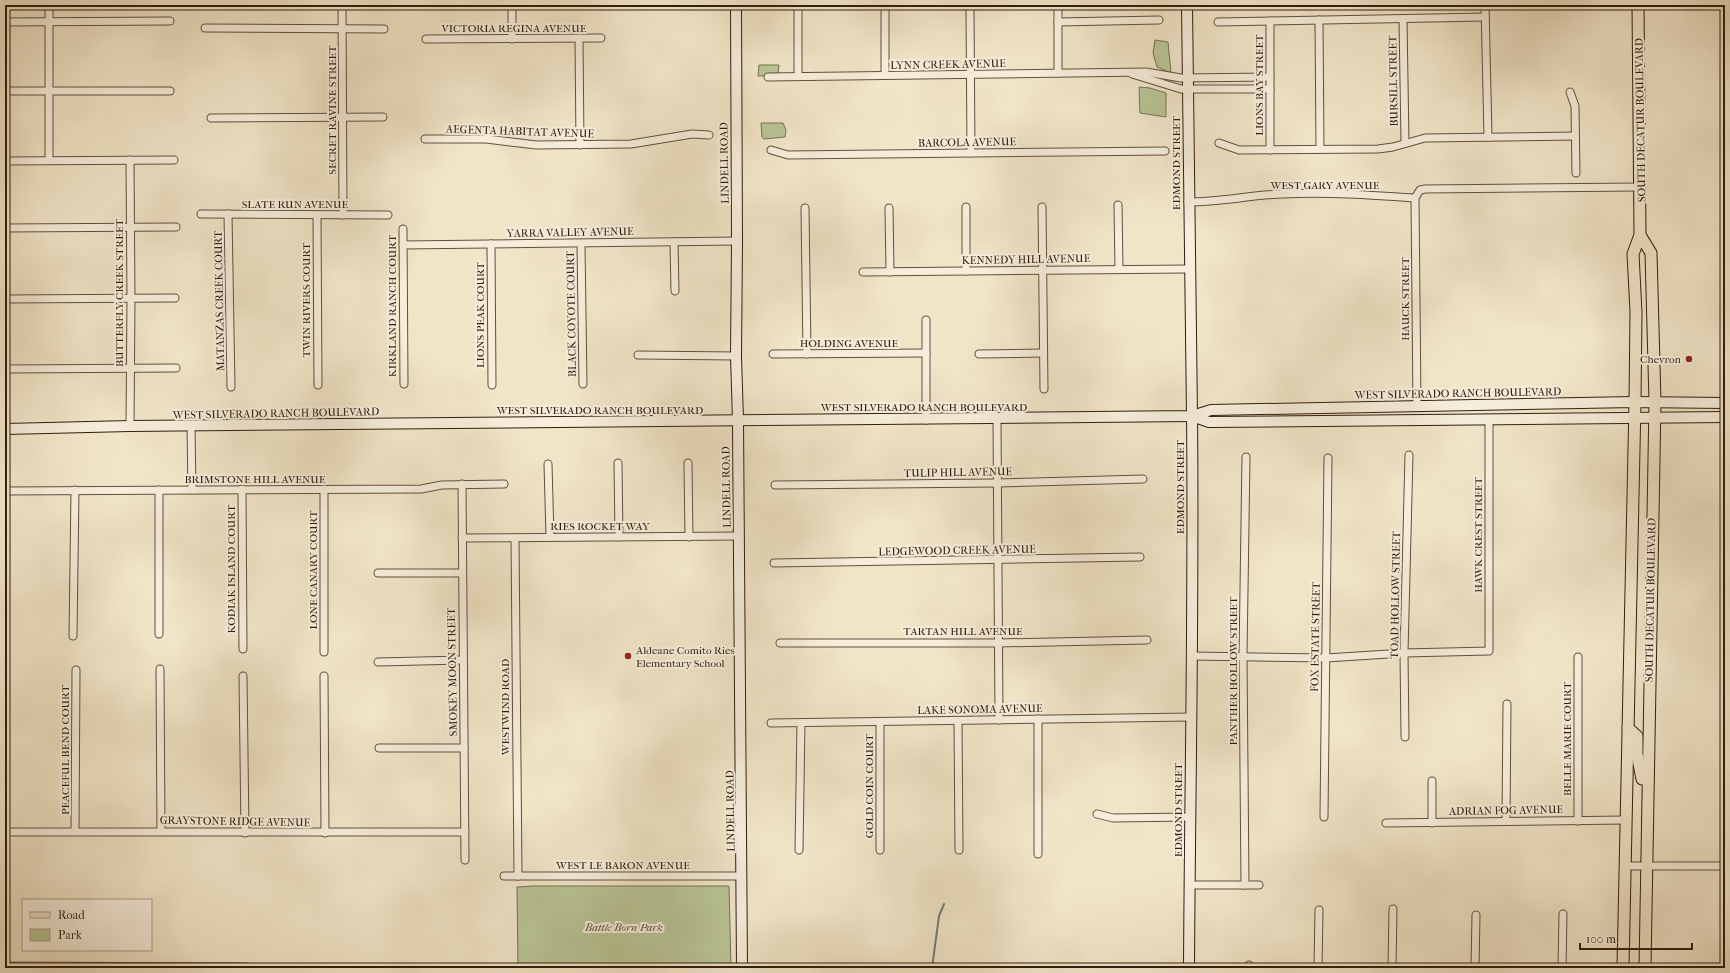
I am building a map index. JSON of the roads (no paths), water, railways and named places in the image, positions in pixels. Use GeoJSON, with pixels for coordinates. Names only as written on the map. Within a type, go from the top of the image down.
{"type":"FeatureCollection","features":[{"type":"Feature","properties":{"kind":"main road","name":"LINDELL ROAD"},"geometry":{"type":"LineString","coordinates":[[736,5],[736,356],[738,421],[742,968]]}},
{"type":"Feature","properties":{"kind":"main road","name":"EDMOND STREET"},"geometry":{"type":"LineString","coordinates":[[1187,5],[1188,202],[1192,416],[1192,656],[1190,718],[1189,968]]}},
{"type":"Feature","properties":{"kind":"main road","name":"SOUTH DECATUR BOULEVARD"},"geometry":{"type":"LineString","coordinates":[[1623,968],[1635,402],[1636,312],[1634,254],[1640,235],[1638,5]]}},
{"type":"Feature","properties":{"kind":"main road","name":"SOUTH DECATUR BOULEVARD"},"geometry":{"type":"LineString","coordinates":[[1640,235],[1651,253],[1655,402],[1646,801],[1645,968]]}},
{"type":"Feature","properties":{"kind":"main road","name":"WEST SILVERADO RANCH BOULEVARD"},"geometry":{"type":"LineString","coordinates":[[6,428],[997,419],[1192,416],[1211,410],[1635,402],[1725,403]]}},
{"type":"Feature","properties":{"kind":"main road","name":"WEST SILVERADO RANCH BOULEVARD"},"geometry":{"type":"LineString","coordinates":[[1192,416],[1209,422],[1725,417]]}},
{"type":"Feature","properties":{"kind":"main road"},"geometry":{"type":"LineString","coordinates":[[1628,728],[1637,736],[1637,754],[1646,801]]}},
{"type":"Feature","properties":{"kind":"street"},"geometry":{"type":"LineString","coordinates":[[48,160],[49,5]]}},
{"type":"Feature","properties":{"kind":"street","name":"SECRET RAVINE STREET"},"geometry":{"type":"LineString","coordinates":[[342,5],[343,215]]}},
{"type":"Feature","properties":{"kind":"street"},"geometry":{"type":"LineString","coordinates":[[512,5],[512,39]]}},
{"type":"Feature","properties":{"kind":"street"},"geometry":{"type":"LineString","coordinates":[[1058,5],[1058,74]]}},
{"type":"Feature","properties":{"kind":"street"},"geometry":{"type":"LineString","coordinates":[[1485,5],[1488,137]]}},
{"type":"Feature","properties":{"kind":"street"},"geometry":{"type":"LineString","coordinates":[[970,10],[971,153]]}},
{"type":"Feature","properties":{"kind":"street"},"geometry":{"type":"LineString","coordinates":[[798,11],[798,76]]}},
{"type":"Feature","properties":{"kind":"street"},"geometry":{"type":"LineString","coordinates":[[885,11],[885,76]]}},
{"type":"Feature","properties":{"kind":"street"},"geometry":{"type":"LineString","coordinates":[[1218,22],[1486,18]]}},
{"type":"Feature","properties":{"kind":"street","name":"BURSILL STREET"},"geometry":{"type":"LineString","coordinates":[[1403,19],[1405,143]]}},
{"type":"Feature","properties":{"kind":"street"},"geometry":{"type":"LineString","coordinates":[[1058,22],[1159,20]]}},
{"type":"Feature","properties":{"kind":"street"},"geometry":{"type":"LineString","coordinates":[[1319,20],[1320,149]]}},
{"type":"Feature","properties":{"kind":"street","name":"LIONS BAY STREET"},"geometry":{"type":"LineString","coordinates":[[1270,21],[1270,150]]}},
{"type":"Feature","properties":{"kind":"street"},"geometry":{"type":"LineString","coordinates":[[5,22],[170,22]]}},
{"type":"Feature","properties":{"kind":"street"},"geometry":{"type":"LineString","coordinates":[[205,28],[384,29]]}},
{"type":"Feature","properties":{"kind":"street"},"geometry":{"type":"LineString","coordinates":[[579,38],[580,145]]}},
{"type":"Feature","properties":{"kind":"street","name":"VICTORIA REGINA AVENUE"},"geometry":{"type":"LineString","coordinates":[[426,39],[601,38]]}},
{"type":"Feature","properties":{"kind":"street","name":"LYNN CREEK AVENUE"},"geometry":{"type":"LineString","coordinates":[[768,77],[1153,72],[1175,78],[1270,77]]}},
{"type":"Feature","properties":{"kind":"street","name":"LYNN CREEK AVENUE"},"geometry":{"type":"LineString","coordinates":[[1128,73],[1167,86],[1187,89],[1270,89]]}},
{"type":"Feature","properties":{"kind":"street"},"geometry":{"type":"LineString","coordinates":[[5,91],[170,90]]}},
{"type":"Feature","properties":{"kind":"street"},"geometry":{"type":"LineString","coordinates":[[1570,92],[1574,106],[1576,173]]}},
{"type":"Feature","properties":{"kind":"street"},"geometry":{"type":"LineString","coordinates":[[211,118],[383,117]]}},
{"type":"Feature","properties":{"kind":"street","name":"AEGENTA HABITAT AVENUE"},"geometry":{"type":"LineString","coordinates":[[425,139],[486,139],[536,145],[580,145],[631,144],[692,134],[709,135]]}},
{"type":"Feature","properties":{"kind":"street"},"geometry":{"type":"LineString","coordinates":[[1219,143],[1239,150],[1378,149],[1425,138],[1575,136]]}},
{"type":"Feature","properties":{"kind":"street","name":"BARCOLA AVENUE"},"geometry":{"type":"LineString","coordinates":[[771,150],[788,155],[1165,151]]}},
{"type":"Feature","properties":{"kind":"street","name":"BUTTERFLY CREEK STREET"},"geometry":{"type":"LineString","coordinates":[[130,160],[130,426]]}},
{"type":"Feature","properties":{"kind":"street"},"geometry":{"type":"LineString","coordinates":[[5,161],[174,160]]}},
{"type":"Feature","properties":{"kind":"street","name":"WEST GARY AVENUE"},"geometry":{"type":"LineString","coordinates":[[1188,202],[1210,202],[1283,194],[1417,195],[1425,189],[1640,187]]}},
{"type":"Feature","properties":{"kind":"street","name":"HAUCK STREET"},"geometry":{"type":"LineString","coordinates":[[1417,195],[1417,406]]}},
{"type":"Feature","properties":{"kind":"street"},"geometry":{"type":"LineString","coordinates":[[1118,205],[1119,269]]}},
{"type":"Feature","properties":{"kind":"street"},"geometry":{"type":"LineString","coordinates":[[1042,206],[1044,389]]}},
{"type":"Feature","properties":{"kind":"street"},"geometry":{"type":"LineString","coordinates":[[966,207],[966,271]]}},
{"type":"Feature","properties":{"kind":"street"},"geometry":{"type":"LineString","coordinates":[[806,208],[807,354]]}},
{"type":"Feature","properties":{"kind":"street"},"geometry":{"type":"LineString","coordinates":[[889,208],[890,272]]}},
{"type":"Feature","properties":{"kind":"street","name":"SLATE RUN AVENUE"},"geometry":{"type":"LineString","coordinates":[[201,214],[388,215]]}},
{"type":"Feature","properties":{"kind":"street","name":"MATANZAS CREEK COURT"},"geometry":{"type":"LineString","coordinates":[[228,214],[231,388]]}},
{"type":"Feature","properties":{"kind":"street","name":"TWIN RIVERS COURT"},"geometry":{"type":"LineString","coordinates":[[316,215],[318,385]]}},
{"type":"Feature","properties":{"kind":"street"},"geometry":{"type":"LineString","coordinates":[[5,228],[176,227]]}},
{"type":"Feature","properties":{"kind":"street","name":"KIRKLAND RANCH COURT"},"geometry":{"type":"LineString","coordinates":[[403,229],[404,384]]}},
{"type":"Feature","properties":{"kind":"street","name":"YARRA VALLEY AVENUE"},"geometry":{"type":"LineString","coordinates":[[403,245],[737,241]]}},
{"type":"Feature","properties":{"kind":"street"},"geometry":{"type":"LineString","coordinates":[[674,242],[675,291]]}},
{"type":"Feature","properties":{"kind":"street","name":"LIONS PEAK COURT"},"geometry":{"type":"LineString","coordinates":[[491,244],[492,385]]}},
{"type":"Feature","properties":{"kind":"street","name":"BLACK COYOTE COURT"},"geometry":{"type":"LineString","coordinates":[[581,244],[583,384]]}},
{"type":"Feature","properties":{"kind":"street","name":"KENNEDY HILL AVENUE"},"geometry":{"type":"LineString","coordinates":[[863,272],[1189,269]]}},
{"type":"Feature","properties":{"kind":"street"},"geometry":{"type":"LineString","coordinates":[[5,299],[175,298]]}},
{"type":"Feature","properties":{"kind":"street"},"geometry":{"type":"LineString","coordinates":[[926,320],[926,420]]}},
{"type":"Feature","properties":{"kind":"street","name":"HOLDING AVENUE"},"geometry":{"type":"LineString","coordinates":[[773,354],[926,353]]}},
{"type":"Feature","properties":{"kind":"street"},"geometry":{"type":"LineString","coordinates":[[979,354],[1043,353]]}},
{"type":"Feature","properties":{"kind":"street"},"geometry":{"type":"LineString","coordinates":[[638,355],[736,356]]}},
{"type":"Feature","properties":{"kind":"street"},"geometry":{"type":"LineString","coordinates":[[5,370],[176,368]]}},
{"type":"Feature","properties":{"kind":"street"},"geometry":{"type":"LineString","coordinates":[[997,419],[999,720]]}},
{"type":"Feature","properties":{"kind":"street","name":"HAWK CREST STREET"},"geometry":{"type":"LineString","coordinates":[[1404,652],[1489,651],[1489,419]]}},
{"type":"Feature","properties":{"kind":"street"},"geometry":{"type":"LineString","coordinates":[[192,426],[192,490]]}},
{"type":"Feature","properties":{"kind":"street","name":"TOAD HOLLOW STREET"},"geometry":{"type":"LineString","coordinates":[[1405,736],[1404,652],[1409,455]]}},
{"type":"Feature","properties":{"kind":"street","name":"PANTHER HOLLOW STREET"},"geometry":{"type":"LineString","coordinates":[[1245,885],[1243,656],[1246,457]]}},
{"type":"Feature","properties":{"kind":"street","name":"FOX ESTATE STREET"},"geometry":{"type":"LineString","coordinates":[[1324,817],[1328,458]]}},
{"type":"Feature","properties":{"kind":"street"},"geometry":{"type":"LineString","coordinates":[[618,463],[618,537]]}},
{"type":"Feature","properties":{"kind":"street"},"geometry":{"type":"LineString","coordinates":[[688,463],[689,537]]}},
{"type":"Feature","properties":{"kind":"street"},"geometry":{"type":"LineString","coordinates":[[548,464],[550,537]]}},
{"type":"Feature","properties":{"kind":"street","name":"TULIP HILL AVENUE"},"geometry":{"type":"LineString","coordinates":[[775,485],[997,483],[1142,479]]}},
{"type":"Feature","properties":{"kind":"street","name":"BRIMSTONE HILL AVENUE"},"geometry":{"type":"LineString","coordinates":[[5,491],[421,489],[442,484],[504,484]]}},
{"type":"Feature","properties":{"kind":"street","name":"SMOKEY MOON STREET"},"geometry":{"type":"LineString","coordinates":[[462,484],[462,660],[465,860]]}},
{"type":"Feature","properties":{"kind":"street"},"geometry":{"type":"LineString","coordinates":[[73,636],[75,490]]}},
{"type":"Feature","properties":{"kind":"street"},"geometry":{"type":"LineString","coordinates":[[158,634],[159,490]]}},
{"type":"Feature","properties":{"kind":"street","name":"KODIAK ISLAND COURT"},"geometry":{"type":"LineString","coordinates":[[242,490],[243,649]]}},
{"type":"Feature","properties":{"kind":"street","name":"LONE CANARY COURT"},"geometry":{"type":"LineString","coordinates":[[324,490],[324,652]]}},
{"type":"Feature","properties":{"kind":"street","name":"RIES ROCKET WAY"},"geometry":{"type":"LineString","coordinates":[[462,538],[739,536]]}},
{"type":"Feature","properties":{"kind":"street","name":"WESTWIND ROAD"},"geometry":{"type":"LineString","coordinates":[[515,538],[518,876]]}},
{"type":"Feature","properties":{"kind":"street","name":"LEDGEWOOD CREEK AVENUE"},"geometry":{"type":"LineString","coordinates":[[774,563],[1140,557]]}},
{"type":"Feature","properties":{"kind":"street"},"geometry":{"type":"LineString","coordinates":[[378,573],[462,573]]}},
{"type":"Feature","properties":{"kind":"street","name":"TARTAN HILL AVENUE"},"geometry":{"type":"LineString","coordinates":[[780,643],[998,643],[1147,640]]}},
{"type":"Feature","properties":{"kind":"street"},"geometry":{"type":"LineString","coordinates":[[1192,656],[1326,658],[1404,652]]}},
{"type":"Feature","properties":{"kind":"street","name":"BELLE MARIE COURT"},"geometry":{"type":"LineString","coordinates":[[1578,658],[1578,821]]}},
{"type":"Feature","properties":{"kind":"street"},"geometry":{"type":"LineString","coordinates":[[378,662],[462,660]]}},
{"type":"Feature","properties":{"kind":"street"},"geometry":{"type":"LineString","coordinates":[[160,669],[161,831]]}},
{"type":"Feature","properties":{"kind":"street","name":"PEACEFUL BEND COURT"},"geometry":{"type":"LineString","coordinates":[[75,831],[76,670]]}},
{"type":"Feature","properties":{"kind":"street"},"geometry":{"type":"LineString","coordinates":[[243,676],[245,833]]}},
{"type":"Feature","properties":{"kind":"street"},"geometry":{"type":"LineString","coordinates":[[324,676],[325,833]]}},
{"type":"Feature","properties":{"kind":"street"},"geometry":{"type":"LineString","coordinates":[[1506,821],[1507,704]]}},
{"type":"Feature","properties":{"kind":"street","name":"LAKE SONOMA AVENUE"},"geometry":{"type":"LineString","coordinates":[[771,723],[1190,718]]}},
{"type":"Feature","properties":{"kind":"street"},"geometry":{"type":"LineString","coordinates":[[1038,720],[1038,854]]}},
{"type":"Feature","properties":{"kind":"street"},"geometry":{"type":"LineString","coordinates":[[958,721],[959,850]]}},
{"type":"Feature","properties":{"kind":"street","name":"GOLD COIN COURT"},"geometry":{"type":"LineString","coordinates":[[880,722],[880,850]]}},
{"type":"Feature","properties":{"kind":"street"},"geometry":{"type":"LineString","coordinates":[[799,850],[801,723]]}},
{"type":"Feature","properties":{"kind":"street"},"geometry":{"type":"LineString","coordinates":[[379,748],[464,748]]}},
{"type":"Feature","properties":{"kind":"street"},"geometry":{"type":"LineString","coordinates":[[1432,781],[1432,823]]}},
{"type":"Feature","properties":{"kind":"street"},"geometry":{"type":"LineString","coordinates":[[1097,814],[1113,818],[1190,817]]}},
{"type":"Feature","properties":{"kind":"street","name":"ADRIAN FOG AVENUE"},"geometry":{"type":"LineString","coordinates":[[1386,823],[1626,820]]}},
{"type":"Feature","properties":{"kind":"street","name":"GRAYSTONE RIDGE AVENUE"},"geometry":{"type":"LineString","coordinates":[[5,832],[465,832]]}},
{"type":"Feature","properties":{"kind":"street"},"geometry":{"type":"LineString","coordinates":[[1625,866],[1725,866]]}},
{"type":"Feature","properties":{"kind":"street","name":"WEST LE BARON AVENUE"},"geometry":{"type":"LineString","coordinates":[[504,876],[742,876]]}},
{"type":"Feature","properties":{"kind":"street"},"geometry":{"type":"LineString","coordinates":[[1190,885],[1259,885]]}},
{"type":"Feature","properties":{"kind":"street"},"geometry":{"type":"LineString","coordinates":[[1392,968],[1393,909]]}},
{"type":"Feature","properties":{"kind":"street"},"geometry":{"type":"LineString","coordinates":[[1318,968],[1319,910]]}},
{"type":"Feature","properties":{"kind":"street"},"geometry":{"type":"LineString","coordinates":[[1562,968],[1563,914]]}},
{"type":"Feature","properties":{"kind":"street"},"geometry":{"type":"LineString","coordinates":[[1475,968],[1476,915]]}},
{"type":"Feature","properties":{"kind":"street"},"geometry":{"type":"LineString","coordinates":[[5,966],[247,967]]}},
{"type":"Feature","properties":{"kind":"waterway"},"geometry":{"type":"LineString","coordinates":[[932,968],[939,916],[944,904]]}},
{"type":"Feature","properties":{"kind":"place","name":"Chevron"},"geometry":{"type":"Point","coordinates":[1689,359]}},
{"type":"Feature","properties":{"kind":"place","name":"Aldeane Comito Ries Elementary School"},"geometry":{"type":"Point","coordinates":[628,656]}},
{"type":"Feature","properties":{"kind":"park label","name":"Battle Born Park"},"geometry":{"type":"Point","coordinates":[624,927]}}]}
